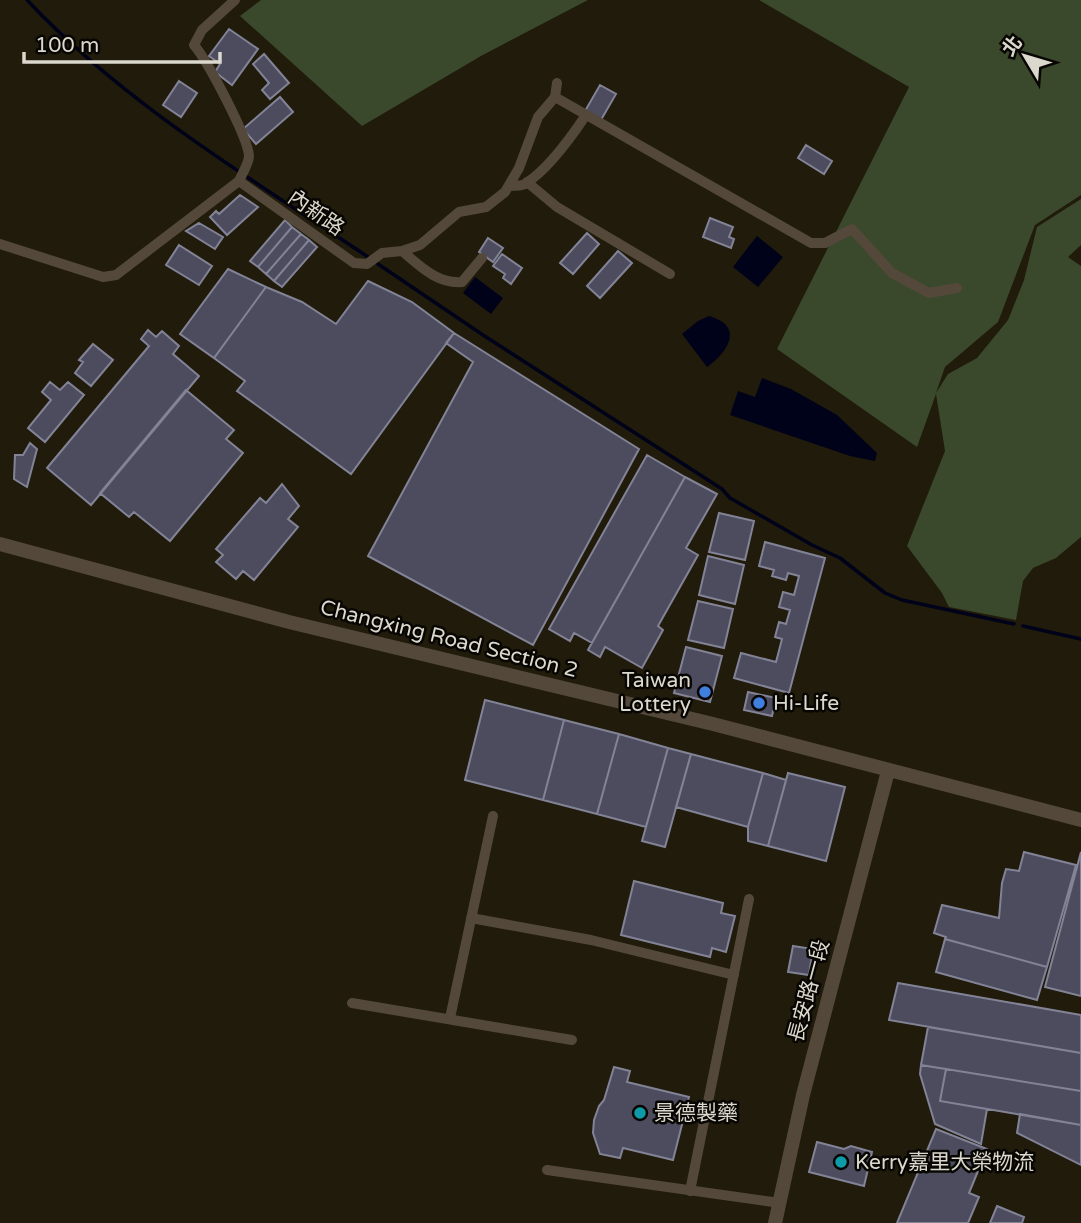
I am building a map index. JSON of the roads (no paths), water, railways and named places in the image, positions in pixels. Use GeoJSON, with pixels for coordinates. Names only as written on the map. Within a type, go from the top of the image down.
{"type":"FeatureCollection","features":[{"type":"Feature","properties":{"kind":"street"},"geometry":{"type":"LineString","coordinates":[[0,244],[103,277],[116,275],[239,181],[249,157],[242,135],[206,59],[194,45],[202,30],[235,0]]}},
{"type":"Feature","properties":{"kind":"street","name":"內新路"},"geometry":{"type":"LineString","coordinates":[[239,181],[354,263],[367,264],[382,253],[402,251],[420,245],[459,212],[486,208],[505,192],[519,168],[538,117],[555,97],[557,83]]}},
{"type":"Feature","properties":{"kind":"street"},"geometry":{"type":"LineString","coordinates":[[555,97],[811,243],[825,243],[852,229],[892,273],[929,293],[957,289]]}},
{"type":"Feature","properties":{"kind":"street"},"geometry":{"type":"LineString","coordinates":[[509,186],[523,185],[566,142],[586,114]]}},
{"type":"Feature","properties":{"kind":"street"},"geometry":{"type":"LineString","coordinates":[[527,181],[557,207],[670,274]]}},
{"type":"Feature","properties":{"kind":"street"},"geometry":{"type":"LineString","coordinates":[[402,251],[447,284],[462,282],[482,258]]}},
{"type":"Feature","properties":{"kind":"street","name":"Changxing Road Section 2"},"geometry":{"type":"LineString","coordinates":[[0,544],[289,622],[713,724],[1081,820]]}},
{"type":"Feature","properties":{"kind":"street","name":"長安路一段"},"geometry":{"type":"LineString","coordinates":[[775,1223],[803,1094],[888,771]]}},
{"type":"Feature","properties":{"kind":"street"},"geometry":{"type":"LineString","coordinates":[[450,1018],[493,816]]}},
{"type":"Feature","properties":{"kind":"street"},"geometry":{"type":"LineString","coordinates":[[690,1191],[749,899]]}},
{"type":"Feature","properties":{"kind":"street"},"geometry":{"type":"LineString","coordinates":[[471,918],[591,940],[734,975]]}},
{"type":"Feature","properties":{"kind":"street"},"geometry":{"type":"LineString","coordinates":[[352,1003],[572,1040]]}},
{"type":"Feature","properties":{"kind":"street"},"geometry":{"type":"LineString","coordinates":[[547,1170],[780,1203]]}},
{"type":"Feature","properties":{"kind":"water"},"geometry":{"type":"Polygon","coordinates":[[[757,236],[783,257],[758,287],[733,267],[757,236]]]}},
{"type":"Feature","properties":{"kind":"water"},"geometry":{"type":"Polygon","coordinates":[[[475,277],[503,298],[491,314],[463,293],[475,277]]]}},
{"type":"Feature","properties":{"kind":"water"},"geometry":{"type":"Polygon","coordinates":[[[709,316],[720,320],[730,333],[726,347],[707,367],[682,334],[709,316]]]}},
{"type":"Feature","properties":{"kind":"water"},"geometry":{"type":"Polygon","coordinates":[[[762,378],[791,389],[837,415],[877,453],[875,461],[850,456],[730,415],[738,391],[755,397],[762,378]]]}},
{"type":"Feature","properties":{"kind":"waterway"},"geometry":{"type":"LineString","coordinates":[[27,0],[65,38],[147,106],[190,138],[368,257]]}},
{"type":"Feature","properties":{"kind":"waterway"},"geometry":{"type":"LineString","coordinates":[[378,264],[722,489],[730,498],[840,558],[885,593],[902,600],[1014,624]]}},
{"type":"Feature","properties":{"kind":"waterway"},"geometry":{"type":"LineString","coordinates":[[1023,626],[1081,639]]}},
{"type":"Feature","properties":{"kind":"place","name":"Taiwan Lottery"},"geometry":{"type":"Point","coordinates":[705,692]}},
{"type":"Feature","properties":{"kind":"place","name":"Hi-Life"},"geometry":{"type":"Point","coordinates":[759,703]}},
{"type":"Feature","properties":{"kind":"place","name":"景德製藥"},"geometry":{"type":"Point","coordinates":[640,1113]}},
{"type":"Feature","properties":{"kind":"place","name":"Kerry嘉里大榮物流"},"geometry":{"type":"Point","coordinates":[841,1162]}}]}
